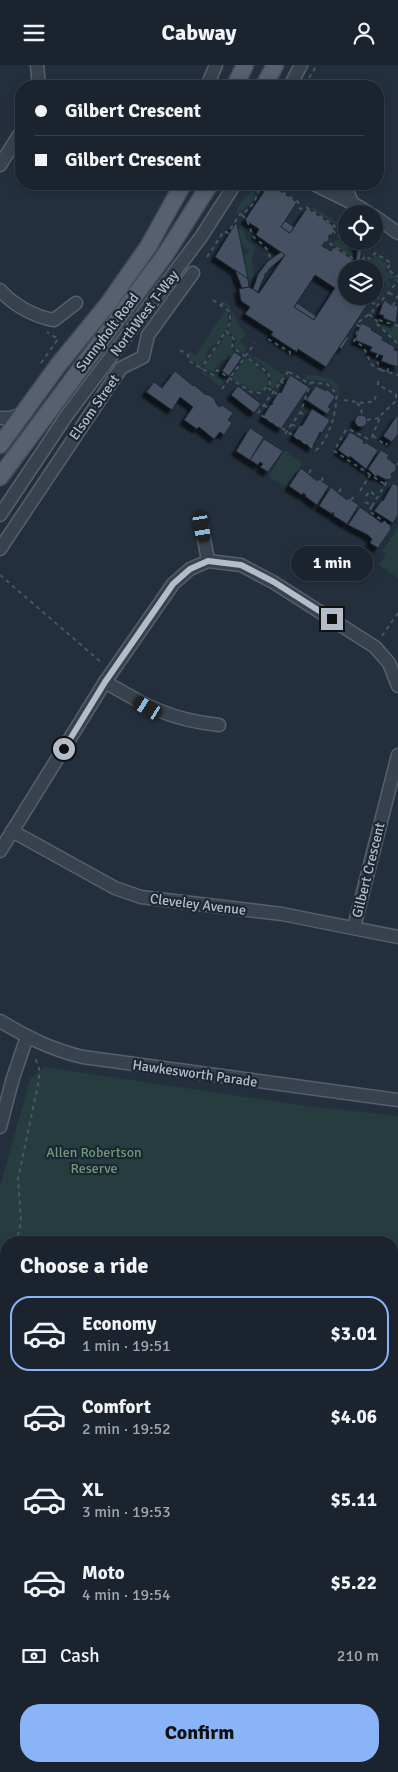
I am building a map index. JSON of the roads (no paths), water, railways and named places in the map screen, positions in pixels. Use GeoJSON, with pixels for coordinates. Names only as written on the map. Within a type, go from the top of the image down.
{"type":"FeatureCollection","features":[{"type":"Feature","properties":{"kind":"main road"},"geometry":{"type":"LineString","coordinates":[[238,80],[245,65]]}},
{"type":"Feature","properties":{"kind":"main road"},"geometry":{"type":"LineString","coordinates":[[267,80],[275,65]]}},
{"type":"Feature","properties":{"kind":"main road","name":"Sunnyholt Road"},"geometry":{"type":"LineString","coordinates":[[0,445],[148,247],[180,190]]}},
{"type":"Feature","properties":{"kind":"main road","name":"Sunnyholt Road"},"geometry":{"type":"LineString","coordinates":[[0,477],[5,456],[165,255],[206,190]]}},
{"type":"Feature","properties":{"kind":"street"},"geometry":{"type":"LineString","coordinates":[[38,65],[39,80]]}},
{"type":"Feature","properties":{"kind":"street"},"geometry":{"type":"LineString","coordinates":[[210,80],[216,65]]}},
{"type":"Feature","properties":{"kind":"street"},"geometry":{"type":"LineString","coordinates":[[293,80],[301,65]]}},
{"type":"Feature","properties":{"kind":"street"},"geometry":{"type":"LineString","coordinates":[[0,165],[15,141]]}},
{"type":"Feature","properties":{"kind":"street","name":"NorthWest T-Way"},"geometry":{"type":"LineString","coordinates":[[0,515],[67,415],[201,237],[231,190]]}},
{"type":"Feature","properties":{"kind":"street"},"geometry":{"type":"LineString","coordinates":[[325,190],[342,199],[351,200],[358,205]]}},
{"type":"Feature","properties":{"kind":"street"},"geometry":{"type":"LineString","coordinates":[[344,190],[348,193],[351,200]]}},
{"type":"Feature","properties":{"kind":"street"},"geometry":{"type":"LineString","coordinates":[[383,223],[398,233]]}},
{"type":"Feature","properties":{"kind":"street","name":"Elsom Street"},"geometry":{"type":"LineString","coordinates":[[0,549],[122,368],[143,357],[148,335],[193,273]]}},
{"type":"Feature","properties":{"kind":"street"},"geometry":{"type":"LineString","coordinates":[[0,290],[5,296],[39,317],[54,320],[76,303]]}},
{"type":"Feature","properties":{"kind":"street"},"geometry":{"type":"LineString","coordinates":[[0,418],[10,418],[22,414]]}},
{"type":"Feature","properties":{"kind":"street"},"geometry":{"type":"LineString","coordinates":[[202,527],[208,561]]}},
{"type":"Feature","properties":{"kind":"street"},"geometry":{"type":"LineString","coordinates":[[0,851],[109,677],[173,584],[190,569],[208,561],[241,565],[274,582],[375,647],[389,663],[398,685]]}},
{"type":"Feature","properties":{"kind":"street"},"geometry":{"type":"LineString","coordinates":[[109,677],[148,708],[190,722],[219,725]]}},
{"type":"Feature","properties":{"kind":"street","name":"Gilbert Crescent"},"geometry":{"type":"LineString","coordinates":[[354,927],[398,755]]}},
{"type":"Feature","properties":{"kind":"street","name":"Cleveley Avenue"},"geometry":{"type":"LineString","coordinates":[[12,831],[115,888],[141,897],[282,914],[398,937]]}},
{"type":"Feature","properties":{"kind":"street","name":"Hawkesworth Parade"},"geometry":{"type":"LineString","coordinates":[[0,1021],[27,1037],[66,1053],[83,1057],[398,1100]]}},
{"type":"Feature","properties":{"kind":"street"},"geometry":{"type":"LineString","coordinates":[[0,1127],[13,1078],[27,1037]]}},
{"type":"Feature","properties":{"kind":"park label","name":"Allen Robertson Reserve"},"geometry":{"type":"Point","coordinates":[94,1160]}}]}
